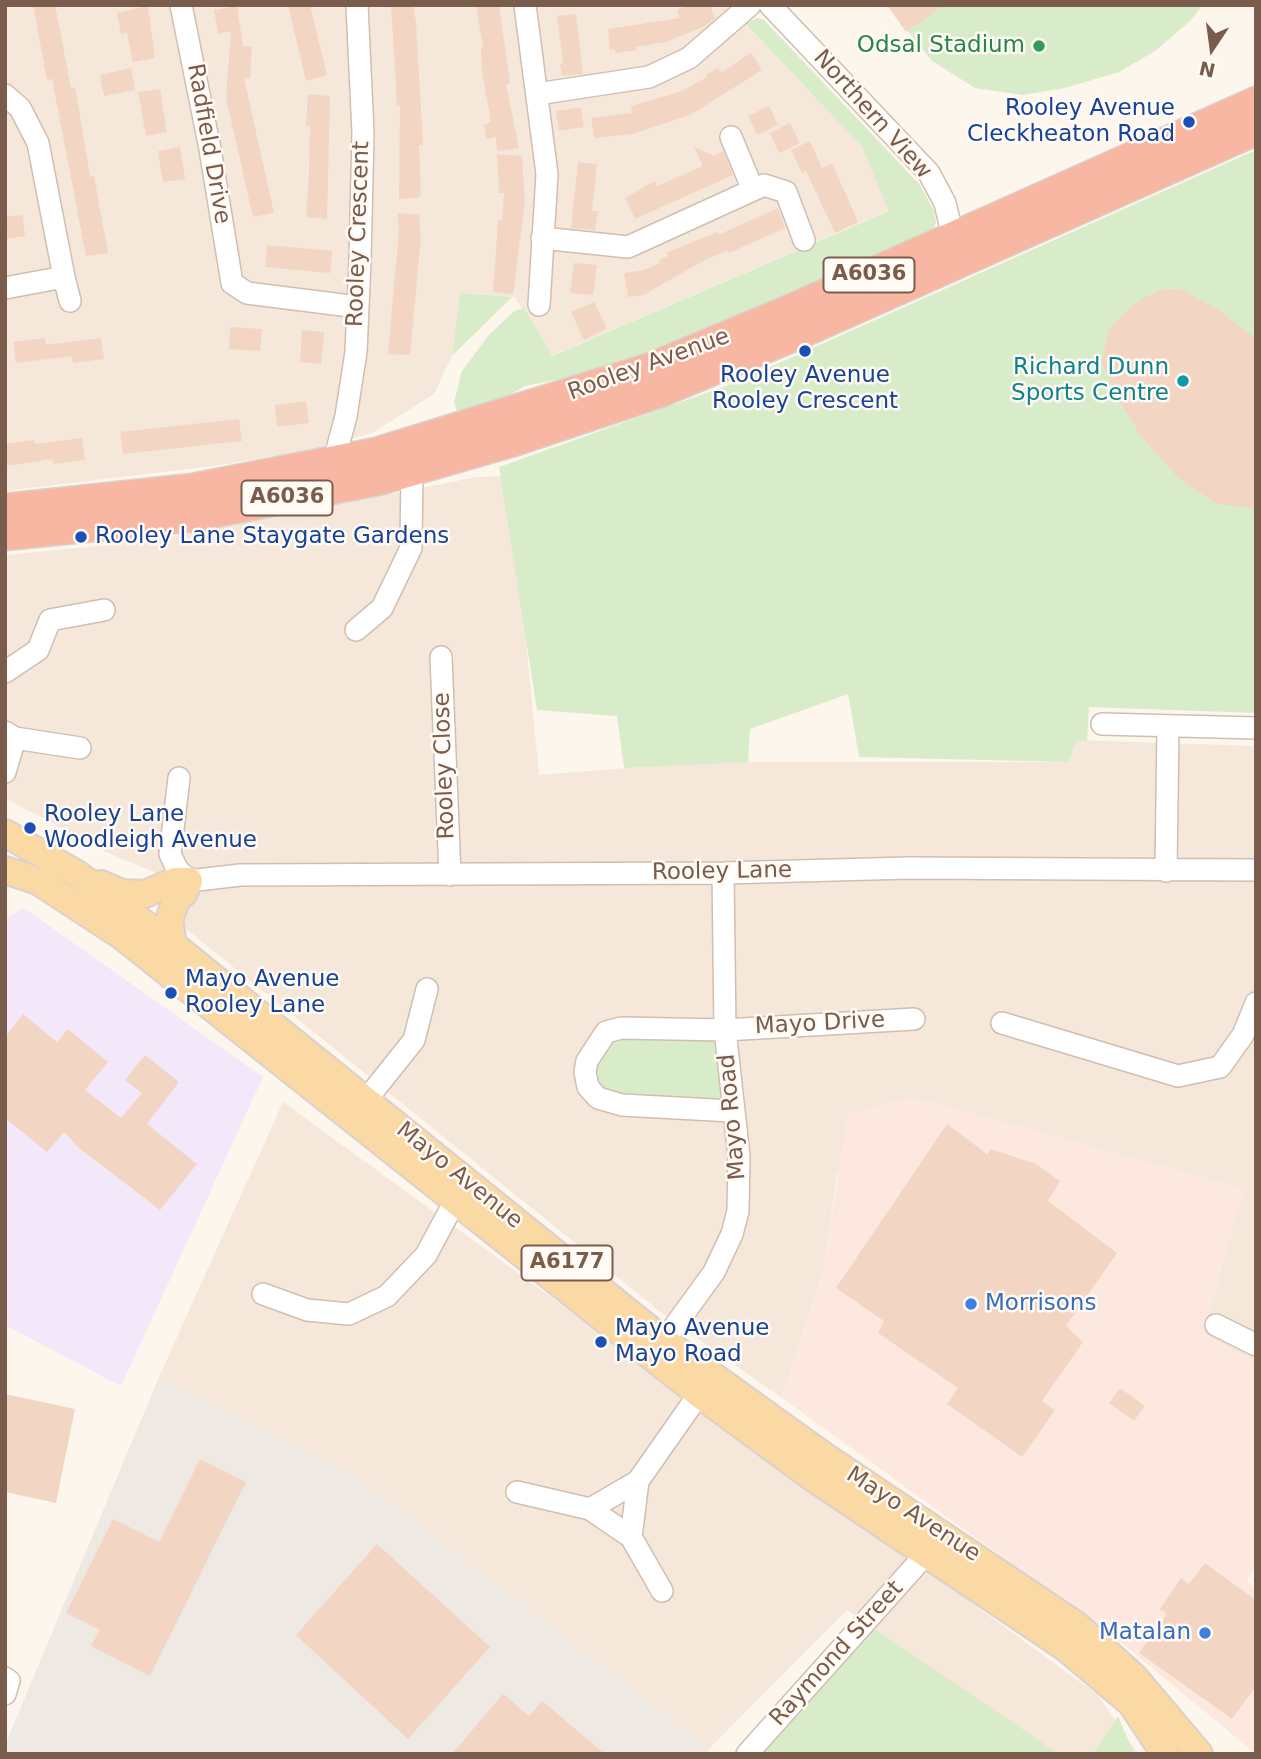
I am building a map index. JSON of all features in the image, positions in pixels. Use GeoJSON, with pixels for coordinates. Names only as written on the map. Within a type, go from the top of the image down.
{"type":"FeatureCollection","features":[{"type":"Feature","properties":{"kind":"highway","name":"Rooley Avenue"},"geometry":{"type":"LineString","coordinates":[[5,509],[192,489],[376,453],[651,368],[790,310],[1256,102]]}},
{"type":"Feature","properties":{"kind":"highway","name":"Rooley Avenue"},"geometry":{"type":"LineString","coordinates":[[5,535],[195,516],[382,480],[660,392],[803,332],[1147,176],[1256,130]]}},
{"type":"Feature","properties":{"kind":"main road","name":"Mayo Avenue"},"geometry":{"type":"LineString","coordinates":[[8,834],[77,874],[173,945],[664,1341],[824,1456],[1076,1625],[1134,1677],[1199,1754]]}},
{"type":"Feature","properties":{"kind":"main road","name":"Mayo Avenue"},"geometry":{"type":"LineString","coordinates":[[5,870],[38,881],[122,936],[699,1394],[809,1475],[1101,1675],[1131,1703],[1161,1750]]}},
{"type":"Feature","properties":{"kind":"main road"},"geometry":{"type":"LineString","coordinates":[[77,874],[122,893],[145,894],[175,881],[188,881],[184,893],[177,898],[169,920],[173,945]]}},
{"type":"Feature","properties":{"kind":"street","name":"Radfield Drive"},"geometry":{"type":"LineString","coordinates":[[181,5],[210,149],[232,284],[247,293],[358,307]]}},
{"type":"Feature","properties":{"kind":"street","name":"Rooley Crescent"},"geometry":{"type":"LineString","coordinates":[[334,461],[346,416],[356,352],[363,134],[357,5]]}},
{"type":"Feature","properties":{"kind":"street"},"geometry":{"type":"LineString","coordinates":[[525,5],[547,174],[539,305]]}},
{"type":"Feature","properties":{"kind":"street"},"geometry":{"type":"LineString","coordinates":[[537,94],[649,77],[689,58],[750,5]]}},
{"type":"Feature","properties":{"kind":"street","name":"Northern View"},"geometry":{"type":"LineString","coordinates":[[770,5],[929,173],[945,203],[953,237]]}},
{"type":"Feature","properties":{"kind":"street"},"geometry":{"type":"LineString","coordinates":[[5,94],[20,108],[38,143],[71,301]]}},
{"type":"Feature","properties":{"kind":"street"},"geometry":{"type":"LineString","coordinates":[[731,137],[753,190]]}},
{"type":"Feature","properties":{"kind":"street"},"geometry":{"type":"LineString","coordinates":[[542,238],[628,247],[764,185],[786,192],[804,240]]}},
{"type":"Feature","properties":{"kind":"street"},"geometry":{"type":"LineString","coordinates":[[5,288],[64,276]]}},
{"type":"Feature","properties":{"kind":"street"},"geometry":{"type":"LineString","coordinates":[[356,630],[382,608],[411,548],[412,471]]}},
{"type":"Feature","properties":{"kind":"street"},"geometry":{"type":"LineString","coordinates":[[5,673],[38,650],[50,620],[104,610]]}},
{"type":"Feature","properties":{"kind":"street","name":"Rooley Close"},"geometry":{"type":"LineString","coordinates":[[441,657],[450,875]]}},
{"type":"Feature","properties":{"kind":"street"},"geometry":{"type":"LineString","coordinates":[[1102,724],[1256,728]]}},
{"type":"Feature","properties":{"kind":"street"},"geometry":{"type":"LineString","coordinates":[[1166,871],[1168,727]]}},
{"type":"Feature","properties":{"kind":"street"},"geometry":{"type":"LineString","coordinates":[[5,772],[10,735],[80,748]]}},
{"type":"Feature","properties":{"kind":"street"},"geometry":{"type":"LineString","coordinates":[[179,778],[170,854],[177,869],[188,881]]}},
{"type":"Feature","properties":{"kind":"street","name":"Rooley Lane"},"geometry":{"type":"LineString","coordinates":[[188,881],[240,875],[723,873],[1031,867],[1166,871],[1256,870]]}},
{"type":"Feature","properties":{"kind":"street","name":"Mayo Road"},"geometry":{"type":"LineString","coordinates":[[664,1341],[714,1272],[733,1234],[740,1185],[725,1030],[723,873]]}},
{"type":"Feature","properties":{"kind":"street"},"geometry":{"type":"LineString","coordinates":[[366,1100],[414,1040],[427,989]]}},
{"type":"Feature","properties":{"kind":"street"},"geometry":{"type":"LineString","coordinates":[[1002,1023],[1178,1076],[1220,1068],[1243,1035],[1256,1003]]}},
{"type":"Feature","properties":{"kind":"street","name":"Mayo Drive"},"geometry":{"type":"LineString","coordinates":[[732,1111],[622,1105],[598,1098],[588,1087],[585,1072],[594,1046],[606,1032],[621,1028],[725,1030],[914,1018]]}},
{"type":"Feature","properties":{"kind":"street"},"geometry":{"type":"LineString","coordinates":[[263,1294],[307,1310],[349,1314],[387,1296],[426,1255],[455,1200]]}},
{"type":"Feature","properties":{"kind":"street"},"geometry":{"type":"LineString","coordinates":[[1216,1325],[1256,1345]]}},
{"type":"Feature","properties":{"kind":"street"},"geometry":{"type":"LineString","coordinates":[[590,1509],[638,1481],[699,1394]]}},
{"type":"Feature","properties":{"kind":"street"},"geometry":{"type":"LineString","coordinates":[[631,1537],[638,1481]]}},
{"type":"Feature","properties":{"kind":"street"},"geometry":{"type":"LineString","coordinates":[[517,1492],[590,1509],[631,1537],[662,1591]]}},
{"type":"Feature","properties":{"kind":"street","name":"Raymond Street"},"geometry":{"type":"LineString","coordinates":[[747,1754],[926,1554]]}},
{"type":"Feature","properties":{"kind":"street"},"geometry":{"type":"LineString","coordinates":[[5,1678],[9,1681],[5,1694]]}},
{"type":"Feature","properties":{"kind":"shaded area"},"geometry":{"type":"Polygon","coordinates":[[[5,5],[728,5],[862,147],[890,210],[551,356],[515,297],[460,293],[452,356],[434,394],[372,433],[316,449],[221,465],[5,491],[5,5]]]}},
{"type":"Feature","properties":{"kind":"shaded area"},"geometry":{"type":"Polygon","coordinates":[[[510,476],[539,775],[701,762],[1069,762],[1076,740],[1256,746],[1256,1363],[1203,1334],[1243,1189],[911,1097],[837,1174],[824,1268],[782,1398],[663,1314],[185,928],[161,875],[106,852],[5,798],[5,555],[149,541],[477,477],[510,476]]]}},
{"type":"Feature","properties":{"kind":"shaded area"},"geometry":{"type":"Polygon","coordinates":[[[24,908],[263,1077],[121,1386],[5,1325],[5,919],[24,908]]]}},
{"type":"Feature","properties":{"kind":"shaded area"},"geometry":{"type":"Polygon","coordinates":[[[911,1097],[1244,1189],[1203,1333],[1256,1363],[1256,1564],[1247,1582],[1256,1588],[1256,1754],[1124,1645],[782,1398],[824,1268],[847,1115],[911,1097]]]}},
{"type":"Feature","properties":{"kind":"shaded area"},"geometry":{"type":"Polygon","coordinates":[[[283,1102],[1098,1695],[1138,1754],[1041,1754],[847,1610],[709,1749],[355,1475],[159,1377],[283,1102]]]}},
{"type":"Feature","properties":{"kind":"shaded area"},"geometry":{"type":"Polygon","coordinates":[[[159,1377],[355,1475],[709,1749],[706,1754],[5,1754],[5,1745],[159,1377]]]}},
{"type":"Feature","properties":{"kind":"green space","name":"Odsal Stadium"},"geometry":{"type":"Polygon","coordinates":[[[887,5],[1203,5],[1190,21],[1155,51],[1119,72],[1065,88],[1023,95],[975,88],[932,61],[887,5]]]}},
{"type":"Feature","properties":{"kind":"green space"},"geometry":{"type":"Polygon","coordinates":[[[758,18],[764,20],[920,185],[934,211],[936,223],[932,230],[712,329],[589,373],[525,386],[492,405],[458,414],[454,402],[462,371],[488,336],[514,311],[524,308],[552,356],[889,211],[862,147],[745,23],[758,18]]]}},
{"type":"Feature","properties":{"kind":"green space"},"geometry":{"type":"Polygon","coordinates":[[[1256,150],[1256,713],[1089,707],[1087,741],[1076,741],[1069,762],[859,757],[848,694],[750,729],[748,762],[624,768],[617,716],[537,710],[499,467],[734,383],[1256,150]]]}},
{"type":"Feature","properties":{"kind":"green space"},"geometry":{"type":"Polygon","coordinates":[[[460,293],[512,297],[452,356],[460,293]]]}},
{"type":"Feature","properties":{"kind":"green space"},"geometry":{"type":"Polygon","coordinates":[[[616,1036],[708,1040],[714,1043],[721,1098],[716,1102],[612,1097],[597,1084],[595,1064],[616,1036]]]}},
{"type":"Feature","properties":{"kind":"green space"},"geometry":{"type":"Polygon","coordinates":[[[873,1628],[1059,1754],[763,1754],[873,1628]]]}},
{"type":"Feature","properties":{"kind":"green space"},"geometry":{"type":"Polygon","coordinates":[[[1118,1716],[1134,1754],[1093,1754],[1118,1716]]]}},
{"type":"Feature","properties":{"kind":"building"},"geometry":{"type":"Polygon","coordinates":[[[33,5],[55,5],[71,88],[75,87],[90,177],[94,176],[108,253],[86,256],[52,79],[47,80],[33,5]]]}},
{"type":"Feature","properties":{"kind":"building"},"geometry":{"type":"Polygon","coordinates":[[[288,5],[310,5],[327,75],[306,81],[288,5]]]}},
{"type":"Feature","properties":{"kind":"building"},"geometry":{"type":"Polygon","coordinates":[[[391,5],[413,5],[416,22],[423,145],[419,145],[421,194],[418,198],[399,199],[400,105],[397,105],[391,5]]]}},
{"type":"Feature","properties":{"kind":"building"},"geometry":{"type":"Polygon","coordinates":[[[476,5],[499,5],[510,83],[506,84],[519,148],[497,151],[496,137],[486,139],[484,125],[491,122],[482,71],[483,48],[476,5]]]}},
{"type":"Feature","properties":{"kind":"building"},"geometry":{"type":"Polygon","coordinates":[[[688,5],[710,5],[715,18],[705,26],[666,42],[616,53],[615,49],[610,50],[608,29],[680,18],[677,10],[688,5]]]}},
{"type":"Feature","properties":{"kind":"building"},"geometry":{"type":"Polygon","coordinates":[[[887,5],[944,5],[906,32],[887,5]]]}},
{"type":"Feature","properties":{"kind":"building"},"geometry":{"type":"Polygon","coordinates":[[[148,6],[155,58],[133,62],[127,33],[121,34],[117,13],[148,6]]]}},
{"type":"Feature","properties":{"kind":"building"},"geometry":{"type":"Polygon","coordinates":[[[237,6],[243,46],[252,47],[250,79],[244,78],[274,213],[253,217],[226,98],[231,31],[218,34],[214,10],[237,6]]]}},
{"type":"Feature","properties":{"kind":"building"},"geometry":{"type":"Polygon","coordinates":[[[576,14],[583,74],[562,76],[557,16],[576,14]]]}},
{"type":"Feature","properties":{"kind":"building"},"geometry":{"type":"Polygon","coordinates":[[[751,53],[762,70],[690,115],[633,134],[594,138],[591,118],[632,113],[631,106],[682,91],[717,68],[722,72],[751,53]]]}},
{"type":"Feature","properties":{"kind":"building"},"geometry":{"type":"Polygon","coordinates":[[[131,68],[135,90],[104,96],[100,75],[131,68]]]}},
{"type":"Feature","properties":{"kind":"building"},"geometry":{"type":"Polygon","coordinates":[[[160,89],[167,132],[146,136],[138,92],[160,89]]]}},
{"type":"Feature","properties":{"kind":"building"},"geometry":{"type":"Polygon","coordinates":[[[308,94],[330,96],[327,219],[306,217],[310,126],[306,126],[308,94]]]}},
{"type":"Feature","properties":{"kind":"building"},"geometry":{"type":"Polygon","coordinates":[[[769,106],[778,125],[757,135],[748,116],[769,106]]]}},
{"type":"Feature","properties":{"kind":"building"},"geometry":{"type":"Polygon","coordinates":[[[581,107],[584,127],[559,131],[556,111],[581,107]]]}},
{"type":"Feature","properties":{"kind":"building"},"geometry":{"type":"Polygon","coordinates":[[[790,123],[800,143],[779,153],[770,133],[790,123]]]}},
{"type":"Feature","properties":{"kind":"building"},"geometry":{"type":"Polygon","coordinates":[[[810,141],[822,168],[832,163],[858,222],[835,233],[806,171],[802,173],[791,150],[810,141]]]}},
{"type":"Feature","properties":{"kind":"building"},"geometry":{"type":"Polygon","coordinates":[[[180,147],[185,179],[163,182],[158,151],[180,147]]]}},
{"type":"Feature","properties":{"kind":"building"},"geometry":{"type":"Polygon","coordinates":[[[694,147],[714,156],[723,151],[733,175],[635,219],[625,198],[655,181],[657,186],[703,166],[694,147]]]}},
{"type":"Feature","properties":{"kind":"building"},"geometry":{"type":"Polygon","coordinates":[[[497,154],[522,156],[525,202],[513,294],[493,292],[498,220],[502,220],[504,193],[499,193],[497,154]]]}},
{"type":"Feature","properties":{"kind":"building"},"geometry":{"type":"Polygon","coordinates":[[[578,162],[597,164],[592,211],[598,211],[595,230],[571,228],[578,162]]]}},
{"type":"Feature","properties":{"kind":"building"},"geometry":{"type":"Polygon","coordinates":[[[778,208],[785,228],[729,253],[728,250],[705,260],[643,295],[628,297],[624,273],[644,270],[660,263],[659,260],[668,256],[666,253],[717,232],[718,235],[778,208]]]}},
{"type":"Feature","properties":{"kind":"building"},"geometry":{"type":"Polygon","coordinates":[[[397,213],[419,215],[421,238],[410,355],[388,354],[399,230],[397,213]]]}},
{"type":"Feature","properties":{"kind":"building"},"geometry":{"type":"Polygon","coordinates":[[[23,215],[25,236],[5,239],[5,217],[23,215]]]}},
{"type":"Feature","properties":{"kind":"building"},"geometry":{"type":"Polygon","coordinates":[[[267,245],[332,251],[330,273],[265,267],[267,245]]]}},
{"type":"Feature","properties":{"kind":"building"},"geometry":{"type":"Polygon","coordinates":[[[574,263],[597,265],[593,295],[570,293],[574,263]]]}},
{"type":"Feature","properties":{"kind":"building","name":"Richard Dunn Sports Centre"},"geometry":{"type":"Polygon","coordinates":[[[1180,289],[1217,309],[1256,339],[1256,508],[1217,504],[1179,479],[1141,436],[1118,399],[1102,363],[1108,331],[1131,306],[1159,290],[1180,289]]]}},
{"type":"Feature","properties":{"kind":"building"},"geometry":{"type":"Polygon","coordinates":[[[594,302],[607,329],[584,340],[571,312],[594,302]]]}},
{"type":"Feature","properties":{"kind":"building"},"geometry":{"type":"Polygon","coordinates":[[[230,327],[262,329],[260,351],[229,349],[230,327]]]}},
{"type":"Feature","properties":{"kind":"building"},"geometry":{"type":"Polygon","coordinates":[[[302,330],[324,332],[321,364],[300,362],[302,330]]]}},
{"type":"Feature","properties":{"kind":"building"},"geometry":{"type":"Polygon","coordinates":[[[45,338],[46,345],[101,338],[104,359],[73,363],[72,356],[16,363],[13,342],[45,338]]]}},
{"type":"Feature","properties":{"kind":"building"},"geometry":{"type":"Polygon","coordinates":[[[306,401],[309,423],[277,427],[275,405],[306,401]]]}},
{"type":"Feature","properties":{"kind":"building"},"geometry":{"type":"Polygon","coordinates":[[[239,419],[242,441],[123,454],[120,432],[239,419]]]}},
{"type":"Feature","properties":{"kind":"building"},"geometry":{"type":"Polygon","coordinates":[[[82,438],[85,460],[53,464],[53,459],[5,466],[5,444],[34,440],[35,444],[82,438]]]}},
{"type":"Feature","properties":{"kind":"building"},"geometry":{"type":"Polygon","coordinates":[[[23,1014],[57,1042],[68,1029],[108,1062],[85,1090],[121,1118],[142,1093],[125,1080],[145,1055],[179,1082],[147,1124],[197,1164],[160,1210],[79,1148],[64,1132],[47,1152],[5,1118],[5,1037],[23,1014]]]}},
{"type":"Feature","properties":{"kind":"building","name":"Morrisons"},"geometry":{"type":"Polygon","coordinates":[[[947,1124],[987,1154],[991,1149],[1036,1164],[1060,1181],[1048,1201],[1117,1253],[1066,1326],[1083,1342],[1042,1401],[1055,1410],[1022,1457],[947,1404],[958,1388],[878,1333],[884,1321],[836,1288],[947,1124]]]}},
{"type":"Feature","properties":{"kind":"building"},"geometry":{"type":"Polygon","coordinates":[[[1120,1388],[1145,1406],[1134,1421],[1109,1403],[1120,1388]]]}},
{"type":"Feature","properties":{"kind":"building"},"geometry":{"type":"Polygon","coordinates":[[[5,1394],[75,1409],[56,1503],[5,1492],[5,1394]]]}},
{"type":"Feature","properties":{"kind":"building"},"geometry":{"type":"Polygon","coordinates":[[[200,1459],[246,1482],[150,1676],[91,1646],[100,1630],[66,1613],[113,1519],[159,1542],[200,1459]]]}},
{"type":"Feature","properties":{"kind":"building"},"geometry":{"type":"Polygon","coordinates":[[[377,1544],[490,1647],[408,1739],[296,1635],[377,1544]]]}},
{"type":"Feature","properties":{"kind":"building","name":"Matalan"},"geometry":{"type":"Polygon","coordinates":[[[1205,1563],[1256,1600],[1256,1686],[1232,1719],[1139,1653],[1167,1614],[1160,1609],[1181,1578],[1189,1584],[1205,1563]]]}},
{"type":"Feature","properties":{"kind":"building"},"geometry":{"type":"Polygon","coordinates":[[[503,1694],[529,1716],[542,1701],[605,1754],[452,1754],[503,1694]]]}},
{"type":"Feature","properties":{"kind":"place","name":"Odsal Stadium"},"geometry":{"type":"Point","coordinates":[1039,46]}},
{"type":"Feature","properties":{"kind":"place","name":"Rooley Avenue Cleckheaton Road"},"geometry":{"type":"Point","coordinates":[1189,122]}},
{"type":"Feature","properties":{"kind":"place","name":"Rooley Avenue Rooley Crescent"},"geometry":{"type":"Point","coordinates":[805,351]}},
{"type":"Feature","properties":{"kind":"place","name":"Richard Dunn Sports Centre"},"geometry":{"type":"Point","coordinates":[1183,381]}},
{"type":"Feature","properties":{"kind":"place","name":"Rooley Lane Staygate Gardens"},"geometry":{"type":"Point","coordinates":[81,537]}},
{"type":"Feature","properties":{"kind":"place","name":"Rooley Lane Woodleigh Avenue"},"geometry":{"type":"Point","coordinates":[30,828]}},
{"type":"Feature","properties":{"kind":"place","name":"Mayo Avenue Rooley Lane"},"geometry":{"type":"Point","coordinates":[171,993]}},
{"type":"Feature","properties":{"kind":"place","name":"Morrisons"},"geometry":{"type":"Point","coordinates":[971,1304]}},
{"type":"Feature","properties":{"kind":"place","name":"Mayo Avenue Mayo Road"},"geometry":{"type":"Point","coordinates":[601,1342]}},
{"type":"Feature","properties":{"kind":"place","name":"Matalan"},"geometry":{"type":"Point","coordinates":[1205,1633]}}]}
